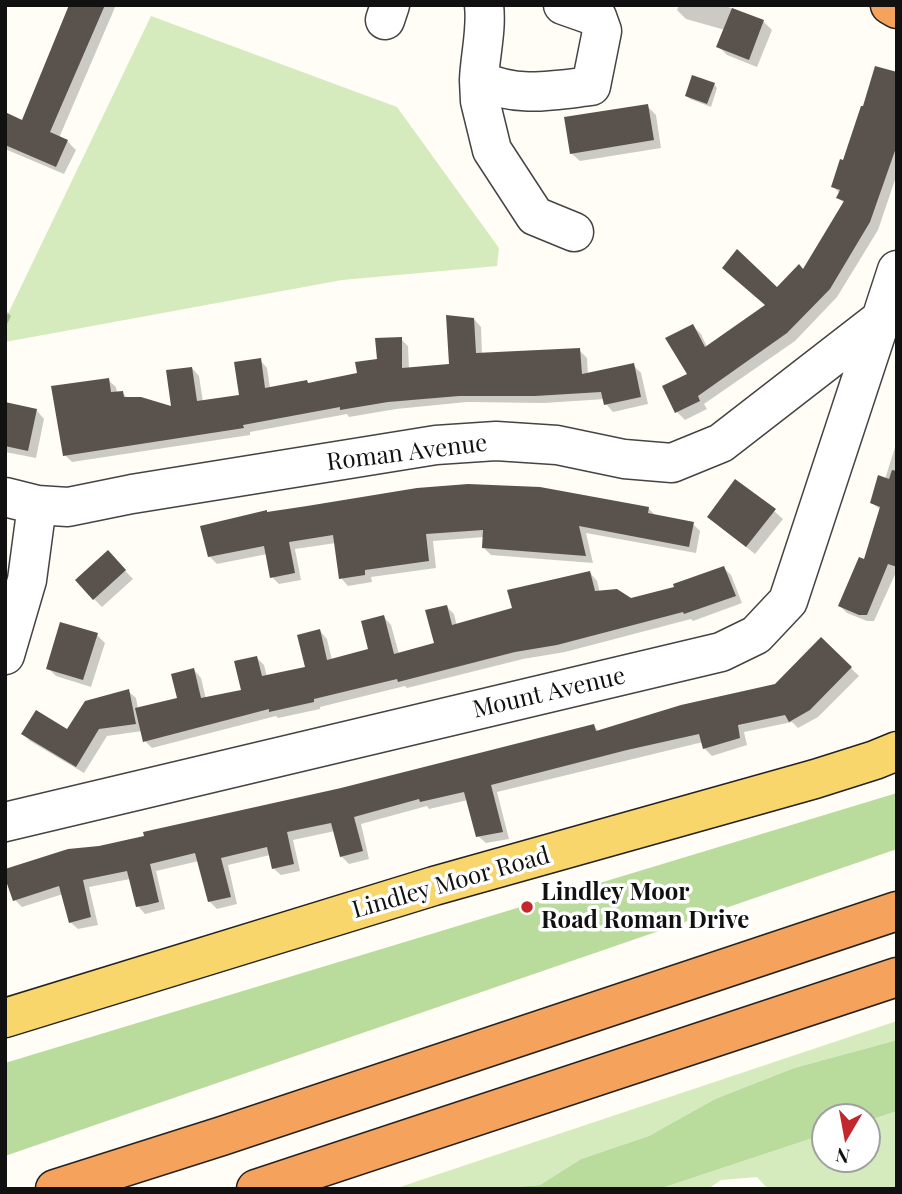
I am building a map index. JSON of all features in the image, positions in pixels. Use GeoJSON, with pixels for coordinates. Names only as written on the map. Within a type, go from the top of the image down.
{"type":"FeatureCollection","features":[{"type":"Feature","properties":{"kind":"highway"},"geometry":{"type":"LineString","coordinates":[[890,5],[897,9]]}},
{"type":"Feature","properties":{"kind":"highway"},"geometry":{"type":"LineString","coordinates":[[55,1189],[235,1132],[897,911]]}},
{"type":"Feature","properties":{"kind":"highway"},"geometry":{"type":"LineString","coordinates":[[256,1189],[897,977]]}},
{"type":"Feature","properties":{"kind":"main road","name":"Lindley Moor Road"},"geometry":{"type":"LineString","coordinates":[[5,1018],[434,886],[815,779],[897,751]]}},
{"type":"Feature","properties":{"kind":"street"},"geometry":{"type":"LineString","coordinates":[[484,5],[487,24],[481,48],[480,101],[492,150],[535,216],[574,232]]}},
{"type":"Feature","properties":{"kind":"street"},"geometry":{"type":"LineString","coordinates":[[479,80],[497,89],[534,93],[591,86],[602,31],[600,24],[597,17],[563,5]]}},
{"type":"Feature","properties":{"kind":"street"},"geometry":{"type":"LineString","coordinates":[[881,319],[897,270]]}},
{"type":"Feature","properties":{"kind":"street","name":"Roman Avenue"},"geometry":{"type":"LineString","coordinates":[[21,501],[68,507],[132,494],[436,445],[496,441],[557,445],[624,459],[672,463],[721,443],[881,319]]}},
{"type":"Feature","properties":{"kind":"street","name":"Mount Avenue"},"geometry":{"type":"LineString","coordinates":[[5,822],[721,652],[756,635],[788,601],[881,319]]}},
{"type":"Feature","properties":{"kind":"street"},"geometry":{"type":"LineString","coordinates":[[5,655],[27,580],[21,501]]}},
{"type":"Feature","properties":{"kind":"green space"},"geometry":{"type":"Polygon","coordinates":[[[151,16],[397,107],[499,248],[497,266],[342,280],[5,342],[5,320],[151,16]]]}},
{"type":"Feature","properties":{"kind":"green space"},"geometry":{"type":"Polygon","coordinates":[[[897,793],[897,849],[5,1156],[5,1063],[897,793]]]}},
{"type":"Feature","properties":{"kind":"green space"},"geometry":{"type":"Polygon","coordinates":[[[897,1021],[897,1040],[794,1068],[715,1099],[649,1136],[581,1159],[540,1185],[494,1189],[394,1189],[897,1021]]]}},
{"type":"Feature","properties":{"kind":"green space"},"geometry":{"type":"Polygon","coordinates":[[[897,1040],[897,1111],[881,1116],[881,1103],[811,1103],[811,1139],[659,1189],[494,1189],[540,1185],[581,1159],[649,1136],[715,1099],[794,1068],[897,1040]]]}},
{"type":"Feature","properties":{"kind":"green space"},"geometry":{"type":"Polygon","coordinates":[[[897,1111],[897,1189],[768,1189],[757,1177],[721,1180],[708,1189],[659,1189],[811,1139],[811,1173],[881,1173],[881,1116],[897,1111]]]}},
{"type":"Feature","properties":{"kind":"building"},"geometry":{"type":"Polygon","coordinates":[[[69,5],[105,5],[50,132],[68,140],[56,167],[5,145],[5,112],[22,120],[69,5]]]}},
{"type":"Feature","properties":{"kind":"building"},"geometry":{"type":"Polygon","coordinates":[[[732,8],[764,20],[749,60],[716,47],[732,8]]]}},
{"type":"Feature","properties":{"kind":"building"},"geometry":{"type":"Polygon","coordinates":[[[875,66],[897,72],[897,145],[870,222],[830,289],[787,333],[698,396],[700,401],[675,413],[662,386],[687,374],[665,338],[693,324],[705,347],[765,305],[722,268],[737,249],[777,287],[799,264],[803,269],[844,201],[836,198],[840,190],[831,187],[863,106],[875,66]]]}},
{"type":"Feature","properties":{"kind":"building"},"geometry":{"type":"Polygon","coordinates":[[[692,75],[715,83],[707,104],[685,96],[692,75]]]}},
{"type":"Feature","properties":{"kind":"building"},"geometry":{"type":"Polygon","coordinates":[[[648,104],[654,140],[570,154],[564,117],[648,104]]]}},
{"type":"Feature","properties":{"kind":"building"},"geometry":{"type":"Polygon","coordinates":[[[446,315],[474,318],[476,353],[580,348],[582,374],[634,363],[641,397],[604,405],[601,392],[535,396],[459,396],[388,402],[340,410],[340,407],[243,425],[244,428],[63,456],[51,386],[109,378],[111,392],[123,391],[124,397],[141,397],[171,406],[166,370],[192,367],[197,401],[239,395],[234,362],[261,358],[265,388],[307,380],[308,383],[357,373],[355,362],[377,359],[375,338],[402,337],[402,368],[449,364],[446,315]]]}},
{"type":"Feature","properties":{"kind":"building"},"geometry":{"type":"Polygon","coordinates":[[[5,402],[37,409],[28,451],[5,446],[5,402]]]}},
{"type":"Feature","properties":{"kind":"building"},"geometry":{"type":"Polygon","coordinates":[[[892,470],[897,471],[897,567],[888,564],[867,615],[859,615],[838,606],[859,557],[864,559],[880,507],[870,503],[878,475],[889,479],[892,470]]]}},
{"type":"Feature","properties":{"kind":"building"},"geometry":{"type":"Polygon","coordinates":[[[735,479],[776,509],[746,547],[707,517],[735,479]]]}},
{"type":"Feature","properties":{"kind":"building"},"geometry":{"type":"Polygon","coordinates":[[[468,484],[540,487],[649,507],[648,513],[694,522],[689,547],[579,526],[586,556],[482,548],[483,530],[426,534],[429,561],[365,570],[365,575],[339,579],[333,535],[289,542],[295,573],[270,578],[264,546],[208,557],[200,526],[267,510],[417,488],[468,484]]]}},
{"type":"Feature","properties":{"kind":"building"},"geometry":{"type":"Polygon","coordinates":[[[108,550],[126,570],[93,600],[75,580],[108,550]]]}},
{"type":"Feature","properties":{"kind":"building"},"geometry":{"type":"Polygon","coordinates":[[[724,566],[736,596],[684,614],[683,612],[398,682],[397,679],[314,699],[314,702],[269,712],[269,709],[143,742],[135,708],[177,698],[171,674],[194,668],[201,698],[241,690],[234,661],[257,656],[262,676],[305,667],[297,635],[320,629],[327,660],[368,649],[361,621],[384,615],[394,654],[434,643],[425,610],[447,605],[452,625],[512,608],[507,590],[590,571],[595,591],[617,589],[631,598],[674,587],[673,584],[724,566]]]}},
{"type":"Feature","properties":{"kind":"building"},"geometry":{"type":"Polygon","coordinates":[[[60,622],[98,633],[83,680],[46,669],[60,622]]]}},
{"type":"Feature","properties":{"kind":"building"},"geometry":{"type":"Polygon","coordinates":[[[821,637],[852,667],[810,710],[789,722],[785,715],[738,725],[740,738],[703,749],[699,734],[491,785],[503,832],[476,837],[464,792],[420,802],[419,799],[354,817],[363,851],[340,857],[331,823],[287,832],[294,864],[272,869],[267,847],[221,858],[231,897],[208,902],[195,853],[150,864],[159,902],[147,905],[136,907],[127,871],[83,880],[91,917],[69,923],[59,886],[13,901],[5,878],[5,869],[68,849],[99,846],[144,836],[143,832],[341,788],[594,724],[596,731],[681,705],[775,684],[821,637]]]}},
{"type":"Feature","properties":{"kind":"building"},"geometry":{"type":"Polygon","coordinates":[[[129,689],[136,724],[99,729],[76,767],[21,734],[36,710],[67,729],[85,701],[129,689]]]}},
{"type":"Feature","properties":{"kind":"place","name":"Lindley Moor Road Roman Drive"},"geometry":{"type":"Point","coordinates":[527,907]}}]}
